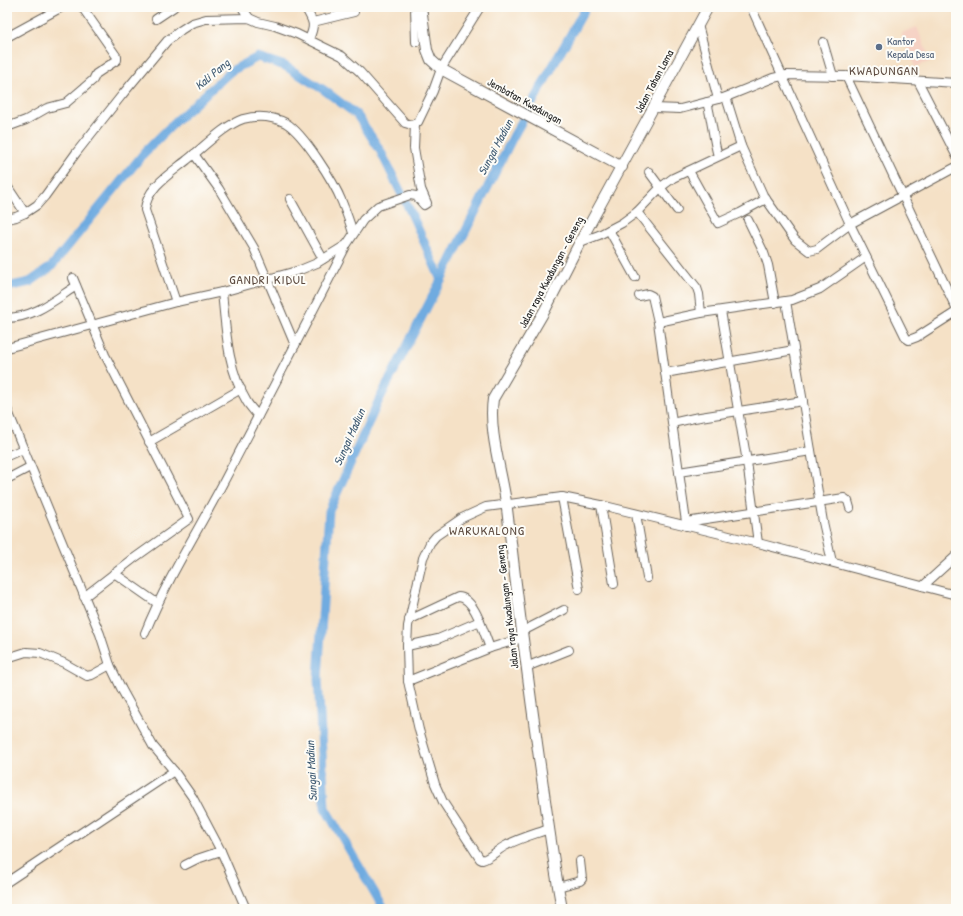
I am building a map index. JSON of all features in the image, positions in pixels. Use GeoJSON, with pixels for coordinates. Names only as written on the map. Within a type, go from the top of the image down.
{"type":"FeatureCollection","features":[{"type":"Feature","properties":{"kind":"main road","name":"Jembatan Kwadungan"},"geometry":{"type":"LineString","coordinates":[[421,7],[427,50],[431,60],[446,72],[622,167]]}},
{"type":"Feature","properties":{"kind":"main road","name":"Jalan Tahan Lama"},"geometry":{"type":"LineString","coordinates":[[622,167],[708,7]]}},
{"type":"Feature","properties":{"kind":"main road","name":"Jalan raya Kwadungan - Geneng"},"geometry":{"type":"LineString","coordinates":[[562,909],[526,667],[507,504],[492,424],[491,410],[493,399],[545,310],[580,242],[622,167]]}},
{"type":"Feature","properties":{"kind":"street"},"geometry":{"type":"LineString","coordinates":[[7,37],[62,7]]}},
{"type":"Feature","properties":{"kind":"street"},"geometry":{"type":"LineString","coordinates":[[7,126],[26,120],[47,108],[66,103],[93,80],[96,74],[117,60],[117,57],[82,7]]}},
{"type":"Feature","properties":{"kind":"street"},"geometry":{"type":"LineString","coordinates":[[156,18],[162,10],[174,7]]}},
{"type":"Feature","properties":{"kind":"street"},"geometry":{"type":"LineString","coordinates":[[242,7],[249,18]]}},
{"type":"Feature","properties":{"kind":"street"},"geometry":{"type":"LineString","coordinates":[[305,7],[313,22],[313,30],[309,39]]}},
{"type":"Feature","properties":{"kind":"street"},"geometry":{"type":"LineString","coordinates":[[415,7],[416,42]]}},
{"type":"Feature","properties":{"kind":"street"},"geometry":{"type":"LineString","coordinates":[[7,219],[26,213],[37,205],[76,153],[167,41],[192,23],[206,19],[249,18],[309,39],[342,56],[360,72],[405,123],[410,125],[418,122],[433,91],[446,72],[480,7]]}},
{"type":"Feature","properties":{"kind":"street"},"geometry":{"type":"LineString","coordinates":[[751,7],[850,224],[903,333],[909,340],[956,312]]}},
{"type":"Feature","properties":{"kind":"street"},"geometry":{"type":"LineString","coordinates":[[313,22],[354,12]]}},
{"type":"Feature","properties":{"kind":"street"},"geometry":{"type":"LineString","coordinates":[[698,24],[722,98],[755,179],[766,199],[795,240],[809,251],[817,249],[850,224],[956,167]]}},
{"type":"Feature","properties":{"kind":"street"},"geometry":{"type":"LineString","coordinates":[[823,42],[833,76]]}},
{"type":"Feature","properties":{"kind":"street"},"geometry":{"type":"LineString","coordinates":[[654,108],[680,108],[707,102],[782,76],[846,76],[956,83]]}},
{"type":"Feature","properties":{"kind":"street"},"geometry":{"type":"LineString","coordinates":[[846,76],[956,308]]}},
{"type":"Feature","properties":{"kind":"street"},"geometry":{"type":"LineString","coordinates":[[918,81],[956,155]]}},
{"type":"Feature","properties":{"kind":"street"},"geometry":{"type":"LineString","coordinates":[[707,102],[712,121],[714,143],[718,156]]}},
{"type":"Feature","properties":{"kind":"street"},"geometry":{"type":"LineString","coordinates":[[176,302],[145,210],[148,196],[163,179],[220,132],[241,120],[258,116],[274,118],[288,124],[306,142],[342,200],[353,233]]}},
{"type":"Feature","properties":{"kind":"street"},"geometry":{"type":"LineString","coordinates":[[145,633],[157,603],[258,416],[353,233],[363,220],[378,206],[410,195],[416,196],[424,205],[427,203],[421,189],[414,148],[415,124]]}},
{"type":"Feature","properties":{"kind":"street"},"geometry":{"type":"LineString","coordinates":[[580,242],[599,236],[622,223],[637,212],[661,187],[673,178],[741,146]]}},
{"type":"Feature","properties":{"kind":"street"},"geometry":{"type":"LineString","coordinates":[[194,154],[219,189],[254,248],[295,345]]}},
{"type":"Feature","properties":{"kind":"street"},"geometry":{"type":"LineString","coordinates":[[689,171],[718,223],[766,199]]}},
{"type":"Feature","properties":{"kind":"street"},"geometry":{"type":"LineString","coordinates":[[649,172],[677,210]]}},
{"type":"Feature","properties":{"kind":"street"},"geometry":{"type":"LineString","coordinates":[[7,186],[26,213]]}},
{"type":"Feature","properties":{"kind":"street"},"geometry":{"type":"LineString","coordinates":[[290,199],[323,259]]}},
{"type":"Feature","properties":{"kind":"street"},"geometry":{"type":"LineString","coordinates":[[637,212],[695,284],[699,294],[701,313]]}},
{"type":"Feature","properties":{"kind":"street"},"geometry":{"type":"LineString","coordinates":[[748,220],[764,253],[768,265],[775,303]]}},
{"type":"Feature","properties":{"kind":"street"},"geometry":{"type":"LineString","coordinates":[[609,230],[635,277]]}},
{"type":"Feature","properties":{"kind":"street"},"geometry":{"type":"LineString","coordinates":[[7,348],[176,302],[268,280],[300,270],[323,259],[347,244]]}},
{"type":"Feature","properties":{"kind":"street"},"geometry":{"type":"LineString","coordinates":[[658,322],[701,313],[800,298],[820,289],[866,257]]}},
{"type":"Feature","properties":{"kind":"street"},"geometry":{"type":"LineString","coordinates":[[7,318],[28,315],[40,310],[74,282],[111,368],[189,520],[114,573],[84,597]]}},
{"type":"Feature","properties":{"kind":"street"},"geometry":{"type":"LineString","coordinates":[[222,292],[231,360],[247,402],[258,416]]}},
{"type":"Feature","properties":{"kind":"street"},"geometry":{"type":"LineString","coordinates":[[639,296],[648,294],[652,296],[658,322],[686,524]]}},
{"type":"Feature","properties":{"kind":"street"},"geometry":{"type":"LineString","coordinates":[[786,300],[811,451],[832,562]]}},
{"type":"Feature","properties":{"kind":"street"},"geometry":{"type":"LineString","coordinates":[[721,311],[737,411],[747,462],[758,543]]}},
{"type":"Feature","properties":{"kind":"street"},"geometry":{"type":"LineString","coordinates":[[665,373],[794,350]]}},
{"type":"Feature","properties":{"kind":"street"},"geometry":{"type":"LineString","coordinates":[[149,442],[241,389]]}},
{"type":"Feature","properties":{"kind":"street"},"geometry":{"type":"LineString","coordinates":[[672,423],[803,401]]}},
{"type":"Feature","properties":{"kind":"street"},"geometry":{"type":"LineString","coordinates":[[7,409],[100,634],[110,665],[153,746],[174,771],[192,798],[221,851],[246,909]]}},
{"type":"Feature","properties":{"kind":"street"},"geometry":{"type":"LineString","coordinates":[[7,456],[23,449]]}},
{"type":"Feature","properties":{"kind":"street"},"geometry":{"type":"LineString","coordinates":[[679,472],[811,451]]}},
{"type":"Feature","properties":{"kind":"street"},"geometry":{"type":"LineString","coordinates":[[7,479],[30,467]]}},
{"type":"Feature","properties":{"kind":"street"},"geometry":{"type":"LineString","coordinates":[[562,497],[579,589]]}},
{"type":"Feature","properties":{"kind":"street"},"geometry":{"type":"LineString","coordinates":[[549,829],[505,846],[482,860],[478,857],[443,802],[435,784],[419,730],[408,681],[407,646],[409,620],[423,558],[430,544],[436,536],[462,518],[486,507],[562,497],[686,524],[956,595]]}},
{"type":"Feature","properties":{"kind":"street"},"geometry":{"type":"LineString","coordinates":[[686,524],[844,498],[847,499],[850,508]]}},
{"type":"Feature","properties":{"kind":"street"},"geometry":{"type":"LineString","coordinates":[[601,505],[614,584]]}},
{"type":"Feature","properties":{"kind":"street"},"geometry":{"type":"LineString","coordinates":[[636,514],[647,578]]}},
{"type":"Feature","properties":{"kind":"street"},"geometry":{"type":"LineString","coordinates":[[923,586],[956,556]]}},
{"type":"Feature","properties":{"kind":"street"},"geometry":{"type":"LineString","coordinates":[[114,573],[157,603]]}},
{"type":"Feature","properties":{"kind":"street"},"geometry":{"type":"LineString","coordinates":[[409,620],[458,597],[462,597],[472,605],[490,648]]}},
{"type":"Feature","properties":{"kind":"street"},"geometry":{"type":"LineString","coordinates":[[408,681],[522,635],[564,610]]}},
{"type":"Feature","properties":{"kind":"street"},"geometry":{"type":"LineString","coordinates":[[407,646],[438,638],[480,622]]}},
{"type":"Feature","properties":{"kind":"street"},"geometry":{"type":"LineString","coordinates":[[526,667],[569,650]]}},
{"type":"Feature","properties":{"kind":"street"},"geometry":{"type":"LineString","coordinates":[[7,658],[26,652],[40,653],[64,663],[87,676],[92,675],[110,665]]}},
{"type":"Feature","properties":{"kind":"street"},"geometry":{"type":"LineString","coordinates":[[7,882],[174,771]]}},
{"type":"Feature","properties":{"kind":"street"},"geometry":{"type":"LineString","coordinates":[[185,865],[197,859],[221,851]]}},
{"type":"Feature","properties":{"kind":"street"},"geometry":{"type":"LineString","coordinates":[[558,887],[580,881],[582,879],[580,861]]}},
{"type":"Feature","properties":{"kind":"shaded area"},"geometry":{"type":"Polygon","coordinates":[[[917,27],[931,61],[915,67],[901,33],[917,27]]]}},
{"type":"Feature","properties":{"kind":"waterway","name":"Sungai Madiun"},"geometry":{"type":"LineString","coordinates":[[384,909],[325,808],[318,678],[329,511],[378,402],[513,137],[586,7]]}},
{"type":"Feature","properties":{"kind":"waterway","name":"Kali Pang"},"geometry":{"type":"LineString","coordinates":[[7,287],[30,282],[51,267],[144,153],[177,120],[231,71],[258,57],[285,66],[324,90],[357,115],[380,150],[412,215],[441,280]]}},
{"type":"Feature","properties":{"kind":"place","name":"Kantor Kepala Desa"},"geometry":{"type":"Point","coordinates":[879,47]}},
{"type":"Feature","properties":{"kind":"district","name":"KWADUNGAN"},"geometry":{"type":"Point","coordinates":[884,70]}},
{"type":"Feature","properties":{"kind":"district","name":"GANDRI KIDUL"},"geometry":{"type":"Point","coordinates":[268,279]}},
{"type":"Feature","properties":{"kind":"district","name":"WARUKALONG"},"geometry":{"type":"Point","coordinates":[487,530]}}]}
